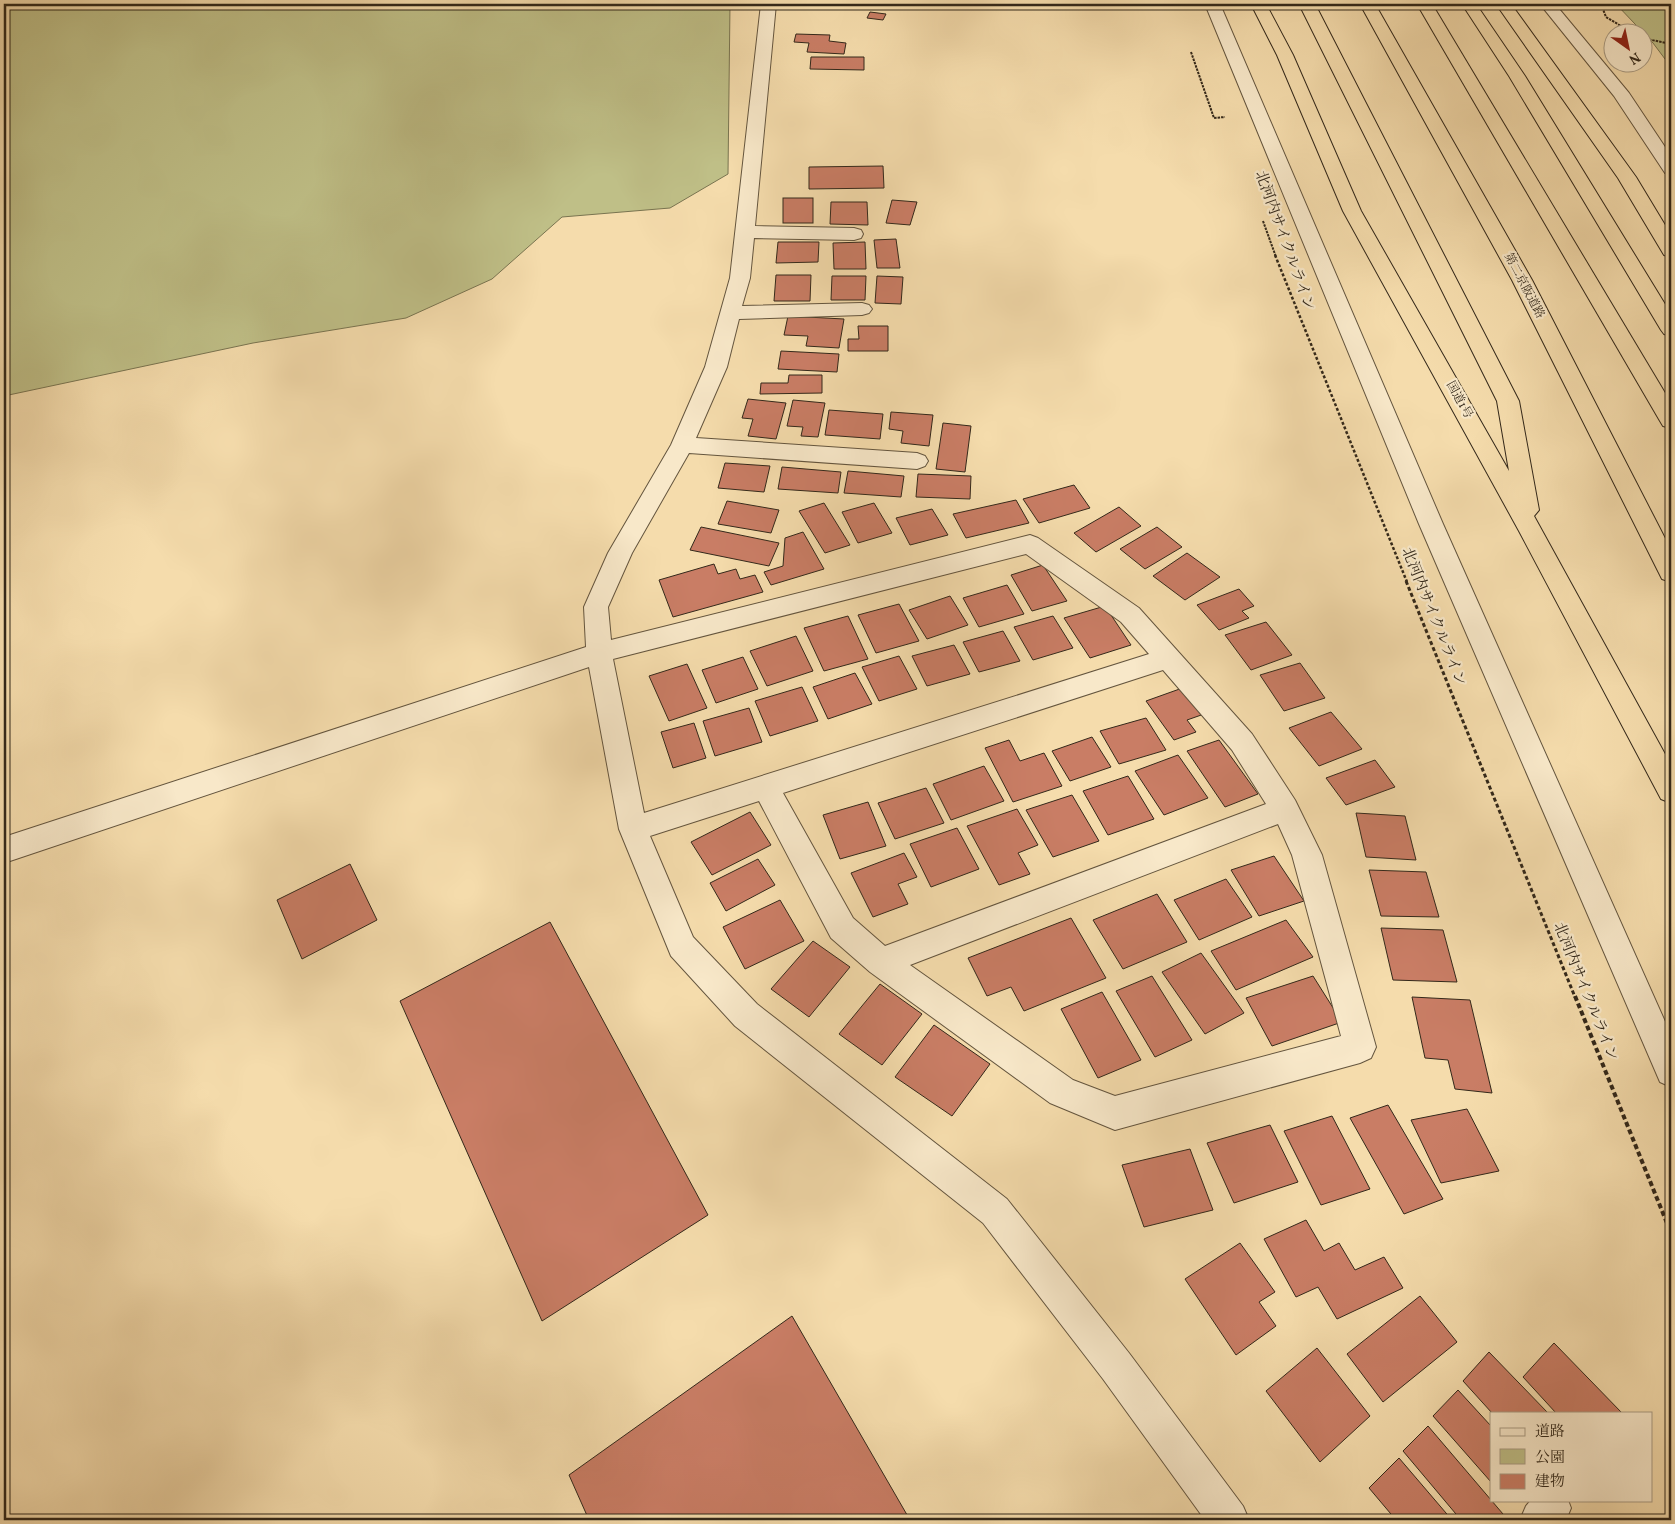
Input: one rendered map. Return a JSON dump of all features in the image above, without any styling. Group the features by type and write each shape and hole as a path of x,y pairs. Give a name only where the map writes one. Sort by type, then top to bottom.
{"highway":[{"name":"国道1号","path":"1258,4 1285,55 1352,211 1531,531 1671,791"},
{"path":"1307,4 1508,401 1531,531"},
{"name":"第二京阪道路","path":"1367,4 1522,280 1671,573"},
{"path":"1424,4 1671,421"},
{"path":"1469,4 1517,76 1671,330"},
{"path":"1503,4 1627,178 1671,251"}],"street":[{"path":"768,4 740,278 716,368 682,445 620,553 596,607 599,653 632,829 682,946 746,1015 995,1211 1116,1366 1229,1520"},
{"path":"1212,4 1431,524 1671,1071"},
{"path":"1548,4 1621,93 1671,169"},
{"path":"745,232 854,234"},
{"path":"731,313 862,309"},
{"path":"682,445 917,461"},
{"path":"4,850 599,653 1030,544 1130,615 1242,742 1285,809 1307,855 1360,1047 1115,1113 1062,1092 881,962 842,928 765,786"},
{"path":"632,829 1169,658"},
{"path":"881,962 1285,809"}],"path":[{"path":"1601,4 1606,17 1615,22"},
{"path":"1652,40 1671,44"},
{"path":"1224,108 1228,117"},
{"name":"北河内サイクルライン","path":"1262,218 1285,282 1671,1233"}],"green space":[{"path":"4,4 730,4 728,174 670,208 562,217 492,279 406,318 253,343 4,396"},
{"path":"1616,4 1671,4 1671,67 1652,42 1652,22 1633,22"}],"building":[{"path":"870,12 886,14 883,20 867,18"},
{"path":"796,34 830,35 829,41 846,43 844,54 807,52 809,43 794,42"},
{"path":"811,57 864,57 864,70 810,69"},
{"path":"883,166 884,188 809,189 809,167"},
{"path":"783,198 813,198 813,223 783,223"},
{"path":"892,200 917,202 910,225 886,223"},
{"path":"831,202 867,202 868,225 830,224"},
{"path":"896,239 900,268 877,268 874,240"},
{"path":"778,242 819,242 818,262 776,263"},
{"path":"865,242 866,269 834,269 833,243"},
{"path":"776,275 811,275 810,301 774,301"},
{"path":"832,276 866,276 865,300 831,300"},
{"path":"877,276 903,277 901,304 875,303"},
{"path":"788,316 844,319 839,348 806,346 808,336 784,335"},
{"path":"858,326 888,326 888,351 848,351 848,339 859,339"},
{"path":"781,351 839,354 837,372 778,369"},
{"path":"789,375 822,375 822,393 760,394 761,383 788,383"},
{"path":"748,399 786,403 776,439 748,436 753,419 742,418"},
{"path":"793,400 825,403 818,437 801,436 803,427 787,426"},
{"path":"829,410 883,414 880,439 825,435"},
{"path":"891,412 933,415 929,446 901,443 903,431 889,429"},
{"path":"943,423 971,426 965,472 936,469"},
{"path":"725,463 770,466 764,492 718,488"},
{"path":"782,467 841,472 838,493 778,489"},
{"path":"848,471 904,476 901,497 844,493"},
{"path":"918,474 971,476 970,499 916,497"},
{"path":"1074,485 1090,508 1039,523 1023,499"},
{"path":"1016,500 1029,523 966,538 953,514"},
{"path":"727,501 779,510 771,533 718,524"},
{"path":"824,503 850,545 825,553 799,511"},
{"path":"874,503 892,533 858,543 842,512"},
{"path":"1119,507 1141,526 1096,552 1074,533"},
{"path":"932,509 948,535 910,545 896,518"},
{"path":"701,527 779,543 769,566 690,550"},
{"path":"1157,527 1182,547 1145,569 1120,549"},
{"path":"803,532 824,569 771,585 764,572 783,566 785,538"},
{"path":"1187,553 1220,577 1185,600 1153,576"},
{"path":"714,564 718,574 736,569 740,579 755,575 763,592 673,617 659,580"},
{"path":"1043,565 1067,601 1032,611 1011,575"},
{"path":"1007,585 1024,614 979,627 963,598"},
{"path":"1239,589 1254,606 1242,611 1249,618 1219,630 1197,605"},
{"path":"950,596 968,625 927,639 909,610"},
{"path":"899,604 919,641 876,653 858,615"},
{"path":"1105,606 1131,645 1090,658 1064,618"},
{"path":"848,616 868,659 824,671 804,628"},
{"path":"1053,616 1073,648 1033,660 1014,627"},
{"path":"1266,622 1292,655 1251,670 1225,635"},
{"path":"1003,631 1020,661 979,672 963,642"},
{"path":"796,636 813,671 767,686 750,651"},
{"path":"954,645 970,674 927,686 912,656"},
{"path":"899,656 917,689 879,701 862,667"},
{"path":"743,657 758,689 716,703 702,670"},
{"path":"1300,663 1325,698 1284,711 1260,675"},
{"path":"687,664 707,708 669,721 649,676"},
{"path":"855,673 872,704 828,719 813,687"},
{"path":"1188,686 1207,713 1187,720 1196,732 1174,740 1146,701"},
{"path":"802,687 818,721 770,736 755,701"},
{"path":"749,708 762,742 715,756 703,721"},
{"path":"1331,712 1362,749 1319,766 1289,728"},
{"path":"1146,718 1166,750 1119,764 1100,731"},
{"path":"694,723 706,758 673,768 661,732"},
{"path":"1092,737 1111,767 1070,781 1052,751"},
{"path":"1009,740 1020,761 1044,753 1062,786 1013,802 985,748"},
{"path":"1219,740 1258,794 1225,807 1187,751"},
{"path":"1178,755 1208,798 1164,815 1135,771"},
{"path":"1375,760 1395,787 1346,805 1326,778"},
{"path":"984,766 1004,801 951,820 933,784"},
{"path":"1128,776 1154,819 1108,835 1083,791"},
{"path":"926,788 944,823 895,839 878,803"},
{"path":"1072,795 1099,841 1053,857 1026,810"},
{"path":"868,802 886,846 840,859 823,815"},
{"path":"1017,809 1038,845 1018,853 1030,874 999,885 967,826"},
{"path":"750,812 771,845 712,875 691,842"},
{"path":"1356,813 1405,816 1416,860 1366,857"},
{"path":"957,828 979,869 931,887 910,844"},
{"path":"904,853 917,877 898,884 908,904 873,917 851,873"},
{"path":"1274,856 1304,901 1259,916 1231,870"},
{"path":"758,859 775,885 726,911 710,883"},
{"path":"350,864 377,920 302,959 277,900"},
{"path":"1369,870 1426,872 1439,917 1381,916"},
{"path":"1226,879 1252,917 1199,940 1174,900"},
{"path":"1157,894 1187,942 1123,969 1093,920"},
{"path":"780,900 804,941 745,969 723,927"},
{"path":"1071,918 1106,978 1024,1011 1011,987 987,996 968,958"},
{"path":"1286,920 1313,957 1236,990 1211,951"},
{"path":"550,922 708,1215 542,1321 400,1001"},
{"path":"1381,928 1443,930 1457,982 1393,980"},
{"path":"813,941 850,967 809,1017 771,989"},
{"path":"1201,953 1244,1013 1205,1034 1162,972"},
{"path":"1152,976 1192,1040 1155,1057 1116,991"},
{"path":"1313,976 1342,1022 1272,1046 1246,998"},
{"path":"880,984 922,1014 882,1065 839,1034"},
{"path":"1102,992 1141,1060 1098,1078 1061,1009"},
{"path":"1412,997 1470,1000 1492,1093 1455,1089 1448,1060 1425,1058"},
{"path":"934,1025 990,1064 952,1116 895,1077"},
{"path":"1388,1105 1443,1199 1404,1214 1350,1118"},
{"path":"1467,1109 1499,1171 1441,1183 1411,1120"},
{"path":"1332,1116 1370,1189 1321,1205 1284,1131"},
{"path":"1270,1125 1298,1182 1234,1203 1207,1143"},
{"path":"1190,1149 1213,1210 1144,1227 1122,1165"},
{"path":"1306,1220 1324,1251 1339,1243 1355,1270 1384,1257 1403,1288 1337,1319 1318,1287 1296,1297 1264,1239"},
{"path":"1240,1243 1275,1292 1259,1302 1276,1326 1236,1355 1185,1279"},
{"path":"1420,1296 1457,1342 1383,1402 1347,1354"},
{"path":"792,1316 910,1520 589,1520 569,1475"},
{"path":"1554,1343 1621,1412 1555,1412 1523,1377"},
{"path":"1317,1348 1370,1416 1320,1462 1266,1391"},
{"path":"1489,1352 1547,1412 1491,1412 1463,1381"},
{"path":"1458,1390 1490,1425 1490,1481 1433,1416"},
{"path":"1428,1426 1490,1499 1490,1502 1493,1502 1503,1514 1497,1520 1461,1520 1403,1451"},
{"path":"1399,1458 1452,1520 1396,1520 1369,1488"}]}
